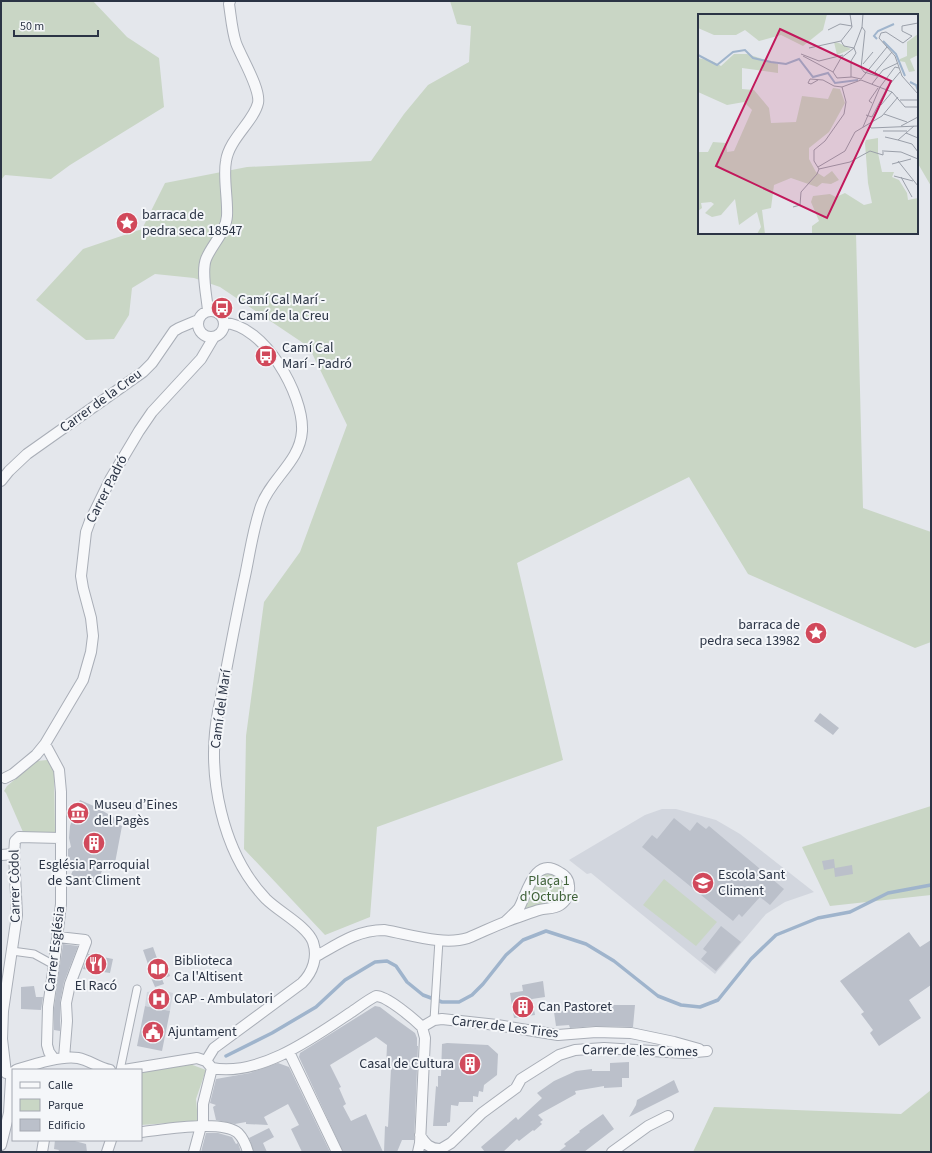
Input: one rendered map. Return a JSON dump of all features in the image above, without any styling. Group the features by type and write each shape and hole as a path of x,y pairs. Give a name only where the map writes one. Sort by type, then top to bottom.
{"street":[{"path":"208,311 205,274 206,261 225,227 227,216 226,160 234,141 256,110 259,101 255,86 236,42 229,4 230,1"},
{"path":"208,311 219,313 224,323 223,330 218,336 209,337 202,334 198,328 198,320 201,315 208,311"},
{"name":"Carrer de la Creu","path":"1,481 27,454 143,372 152,363 174,331 198,320"},
{"name":"Camí del Marí","path":"224,323 233,324 248,332 261,343 278,362 289,380 297,400 302,420 302,428 297,451 262,504 252,537 216,721 214,753 217,791 224,820 239,861 268,901 306,931 313,942 315,957"},
{"name":"Carrer Padró","path":"2,780 36,755 45,744 83,680 91,652 92,627 81,576 86,532 90,521 111,478 149,416 201,359 214,337"},
{"name":"Carrer Església","path":"45,744 57,763 60,776 62,883 58,937 48,1007 47,1045 49,1052 59,1059"},
{"name":"Carrer Còdol","path":"1,1145 7,1124 11,1079 2,1039 5,963 12,951 17,915 14,854 15,841 19,837 60,838"},
{"path":"1,855 14,854"},
{"path":"194,1152 201,1126 204,1121 203,1104 209,1065 214,1048 302,983 311,972 315,957 351,937 362,932 369,931 384,930 439,940 462,940 506,921 540,910 557,907 566,899 569,886 563,874 558,870 551,868 538,872 533,876 520,907 506,921"},
{"path":"54,1069 59,1059 67,1021 66,1004 70,984 86,942 85,940 58,937"},
{"path":"434,1020 439,940"},
{"path":"12,951 34,954 54,965"},
{"path":"120,1069 137,989"},
{"path":"130,1069 197,1058 219,1070 247,1067 289,1052 376,996 380,996 422,1027 425,1038 418,1152"},
{"name":"Carrer de Les Tires","path":"422,1027 434,1020 442,1019 497,1025 558,1035 596,1032 630,1033 670,1041 707,1052"},
{"name":"Carrer de les Comes","path":"420,1135 426,1145 438,1150 451,1143 482,1113 516,1088 521,1078 558,1055 566,1052 584,1049 611,1048 684,1053 707,1052"},
{"path":"289,1052 337,1152"},
{"path":"21,1069 59,1059 79,1058 107,1069"},
{"path":"612,1152 648,1126 668,1116"},
{"path":"142,1132 215,1126 238,1133 248,1152"},
{"path":"42,1152 44,1141"},
{"path":"107,1152 111,1141"},
{"path":"243,1152 244,1142"}],"shaded area":[{"name":"Escola Sant Climent","path":"662,809 676,809 716,820 740,834 814,892 785,902 766,914 715,974 591,873 587,874 569,860 645,815"},
{"name":"CAP - Ambulatori","path":"162,990 173,993 170,1011 145,1006 147,992"}],"green space":[{"path":"1,1 93,1 127,37 159,58 164,107 70,165 51,179 5,175 1,180"},
{"path":"450,1 931,1 931,186 918,164 918,14 698,14 698,234 856,234 863,508 931,532 931,642 915,648 748,574 689,477 517,563 563,760 377,827 370,917 325,935 244,849 246,736 264,602 300,552 347,425 309,347 220,287 194,278 155,274 132,288 129,315 114,339 86,340 36,300 83,249 142,229 165,183 247,167 371,161 404,114 428,85 469,62 471,26 457,24"},
{"path":"47,760 52,764 54,770 55,832 52,834 23,832 4,791 7,786 37,761"},
{"path":"931,806 931,895 830,906 802,847"},
{"name":"Plaça 1 d'Octubre","path":"545,872 556,874 562,879 565,889 563,895 552,903 524,912 521,909 534,883"},
{"path":"664,879 717,922 696,946 643,905"},
{"path":"190,1064 206,1070 196,1099 198,1121 142,1125 142,1071"},
{"path":"931,1090 931,1152 693,1152 714,1107 901,1114"}],"building":[{"path":"820,713 839,728 833,735 814,721"},
{"name":"Església Parroquial de Sant Climent","path":"80,800 96,807 120,821 118,824 122,826 115,863 106,861 97,883 70,877 74,868 68,857 68,849 71,847 69,838 70,826"},
{"path":"674,818 690,831 697,822 706,829 709,826 784,889 770,905 760,897 742,917 739,914 733,921 642,847 652,835 657,839"},
{"path":"834,859 835,868 852,865 853,874 835,877 834,868 824,870 822,861"},
{"path":"721,926 741,942 716,971 701,959 707,952 703,949"},
{"path":"909,932 920,947 931,940 931,985 909,1000 921,1018 879,1046 870,1033 873,1030 861,1014 864,1012 840,981"},
{"path":"63,944 78,946 64,982 60,1002 60,1031 54,1030 54,1008"},
{"name":"Biblioteca Ca l'Altisent","path":"153,947 158,961 161,961 163,968 167,967 170,976 162,979 164,984 155,987 148,971 150,970 143,950"},
{"name":"El Racó","path":"88,954 113,959 110,973 83,969"},
{"name":"Can Pastoret","path":"543,981 545,997 532,999 535,1015 514,1018 510,993 523,991 522,985"},
{"path":"34,986 36,997 43,997 41,1010 21,1009 21,987"},
{"path":"600,1005 635,1005 633,1027 596,1026 570,1028 569,1025 556,1026 554,1012"},
{"name":"Ajuntament","path":"145,1006 170,1011 162,1051 137,1046"},
{"path":"375,1006 380,1007 415,1033 417,1038 418,1046 414,1140 402,1140 397,1152 384,1152 385,1126 388,1127 391,1068 386,1067 387,1045 376,1037 330,1065 341,1087 339,1088 346,1104 343,1106 351,1121 366,1114 383,1152 343,1152 299,1057 300,1053"},
{"name":"Casal de Cultura","path":"442,1044 488,1045 498,1054 497,1075 484,1085 483,1092 479,1091 478,1097 473,1096 473,1102 459,1102 458,1106 451,1105 450,1122 447,1123 447,1126 433,1126 436,1086 438,1087 438,1076 441,1076"},
{"path":"629,1062 629,1078 622,1078 622,1087 604,1088 604,1086 575,1091 576,1094 538,1115 543,1120 540,1122 542,1124 519,1141 517,1139 503,1152 485,1152 481,1147 516,1117 518,1120 542,1098 537,1093 554,1081 576,1071 592,1069 592,1071 610,1071 610,1063"},
{"path":"278,1063 289,1067 330,1152 302,1152 291,1129 299,1125 288,1104 264,1117 268,1125 246,1124 246,1122 235,1124 216,1120 213,1107 216,1105 210,1103 216,1079 250,1073"},
{"path":"674,1080 679,1092 629,1117 636,1105 637,1100"},
{"path":"603,1114 614,1129 584,1152 558,1152 566,1146 564,1144 580,1132 579,1131"},
{"path":"269,1128 274,1137 263,1143 267,1152 254,1152 249,1138"},
{"path":"206,1133 218,1133 232,1137 236,1144 238,1143 241,1152 201,1152"},
{"path":"55,1141 75,1141 86,1144 87,1152 58,1152 59,1150 54,1149"}],"waterway":[{"path":"226,1056 272,1033 316,1007 345,980 375,962 387,961 396,966 407,982 423,995 442,1002 459,1002 472,995 483,984 506,955 523,940 546,931 586,944 614,961 658,996 681,1005 700,1007 718,1000 751,959 776,935 818,918 850,912 888,893 931,885"}],"place":[{"name":"barraca de pedra seca 18547","path":"127,223"},
{"name":"Camí Cal Marí - Camí de la Creu","path":"222,308"},
{"name":"Camí Cal Marí - Padró","path":"266,356"},
{"name":"barraca de pedra seca 13982","path":"816,633"},
{"name":"Museu d’Eines del Pagès","path":"78,813"},
{"name":"Església Parroquial de Sant Climent","path":"94,843"},
{"name":"Escola Sant Climent","path":"703,883"},
{"name":"El Racó","path":"96,964"},
{"name":"Biblioteca Ca l'Altisent","path":"158,969"},
{"name":"CAP - Ambulatori","path":"159,999"},
{"name":"Can Pastoret","path":"523,1007"},
{"name":"Ajuntament","path":"153,1032"},
{"name":"Casal de Cultura","path":"470,1064"}]}
